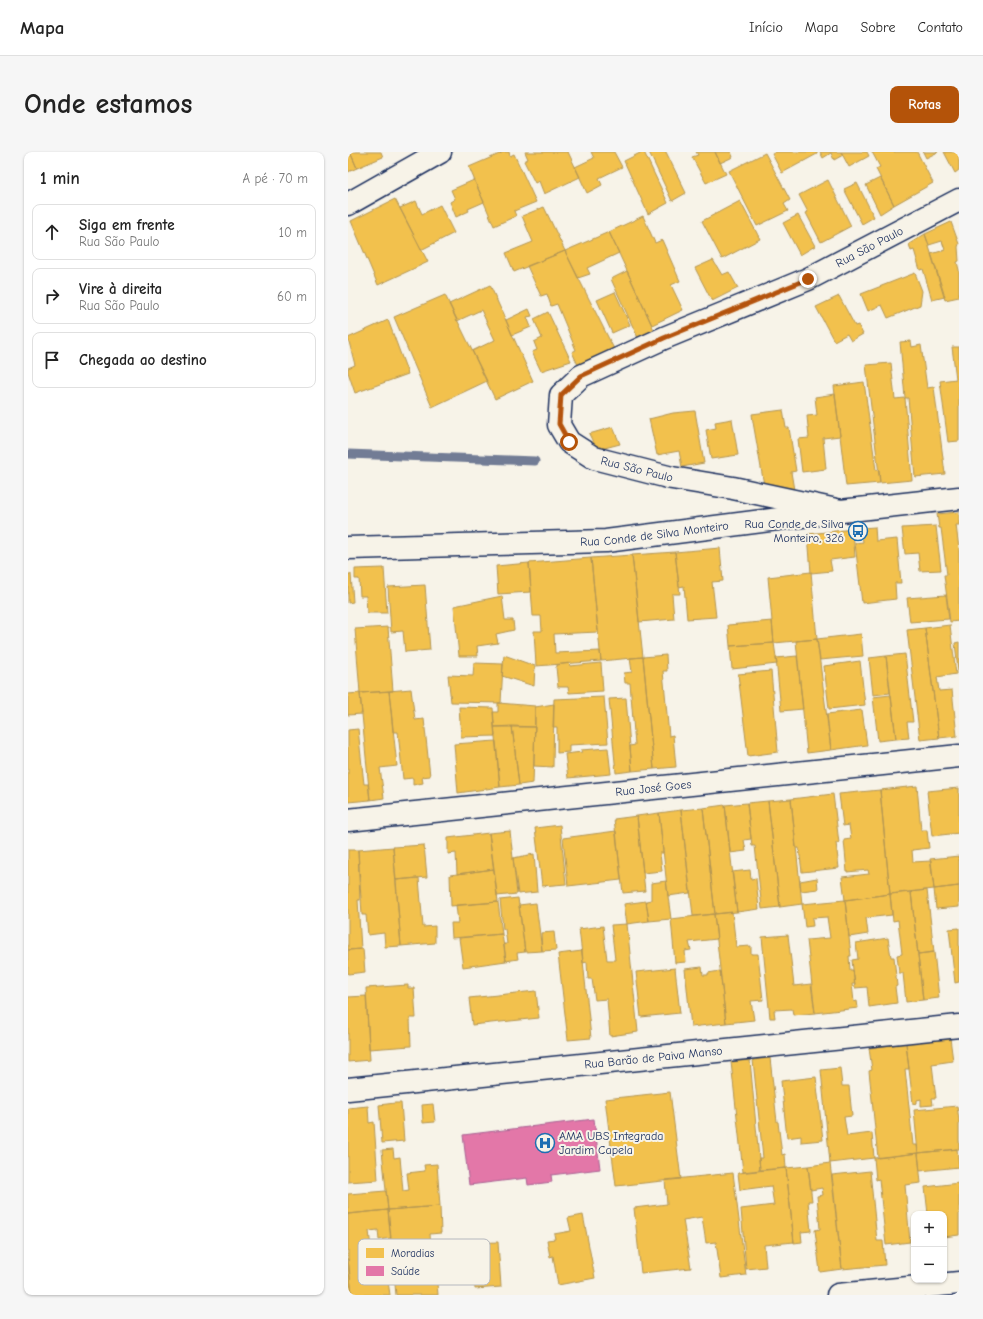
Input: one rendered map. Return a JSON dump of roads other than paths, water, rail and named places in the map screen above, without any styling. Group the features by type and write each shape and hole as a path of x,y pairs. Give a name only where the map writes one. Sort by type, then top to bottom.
{"street":[{"path":"348,204 440,152"},
{"name":"Rua São Paulo","path":"841,511 733,488 672,478 594,458 569,442 559,424 561,395 581,376 664,338 808,279 959,200"},
{"name":"Rua Conde de Silva Monteiro","path":"348,548 606,541 841,511 959,498"},
{"name":"Rua José Goes","path":"348,820 959,756"},
{"name":"Rua Barão de Paiva Manso","path":"348,1089 959,1026"},
{"path":"838,1295 959,1283"}],"waterway":[{"path":"348,454 535,461"}],"place":[{"name":"Rua Conde de Silva Monteiro, 326","path":"858,531"},
{"name":"AMA UBS Integrada Jardim Capela","path":"545,1143"}]}
